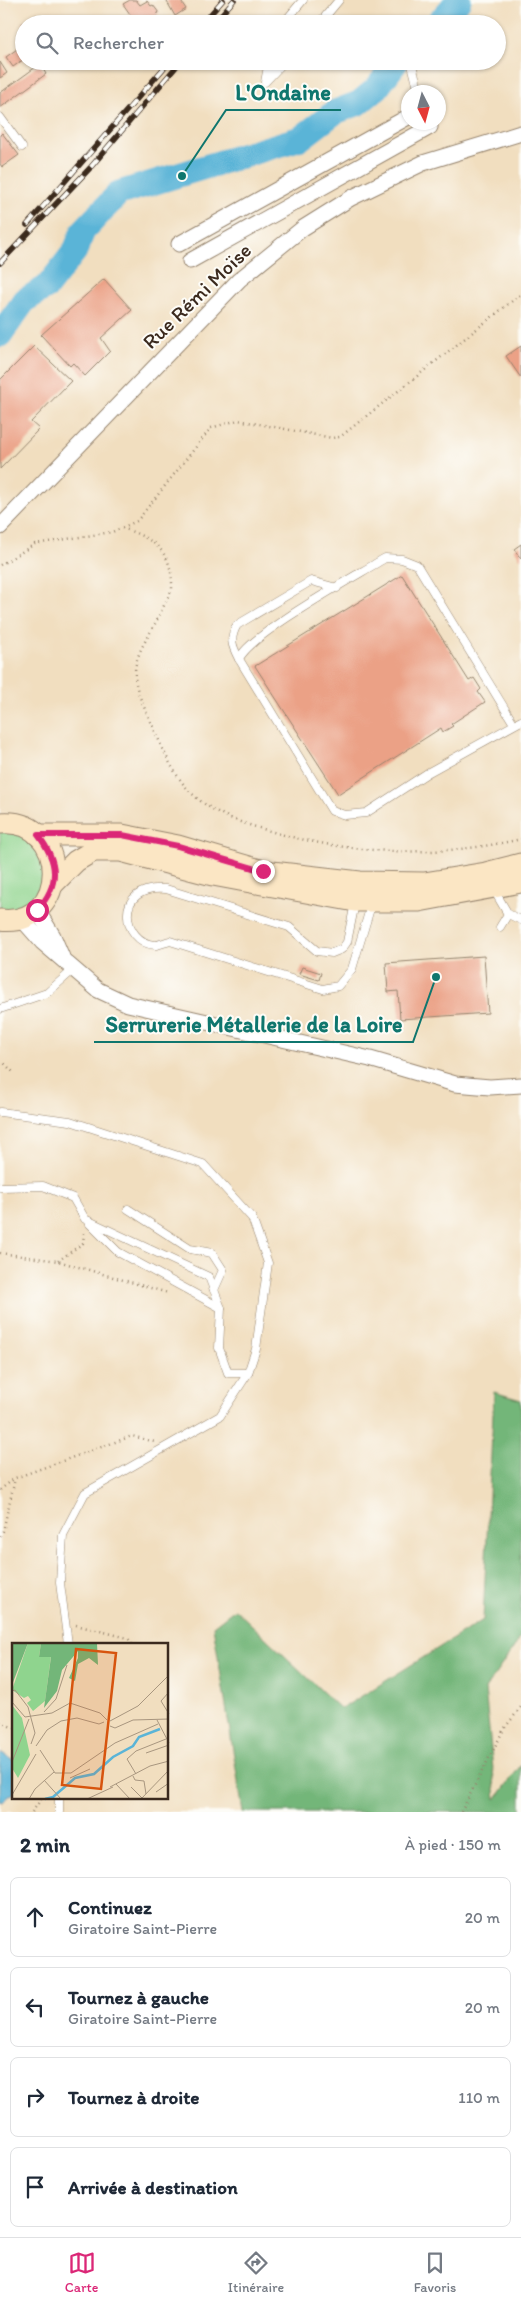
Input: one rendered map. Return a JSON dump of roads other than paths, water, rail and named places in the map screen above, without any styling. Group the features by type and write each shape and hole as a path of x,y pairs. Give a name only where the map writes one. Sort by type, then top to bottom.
{"main road":[{"path":"0,823 8,822 24,826 38,835 49,849 54,866 53,884 50,894 29,914 0,920"},
{"path":"38,835 122,835 178,846 263,871 360,882 424,883 486,873 521,864"},
{"path":"53,884 76,861 92,851 121,852 213,875 364,902 419,901 521,882"}],"street":[{"path":"178,244 401,120"},
{"path":"190,261 420,130"},
{"name":"Rue Rémi Moïse","path":"0,527 239,280 303,228 351,198 423,164 521,133"},
{"path":"29,914 42,942 63,958 73,970 98,990 128,1004 370,1059 455,1084 490,1087 521,1085"}],"lane":[{"path":"290,15 303,0"},
{"path":"326,15 339,0"},
{"path":"267,70 265,82 277,70"},
{"path":"413,70 417,85"},
{"path":"0,117 22,146"},
{"path":"239,659 242,651 267,631 337,588 385,558 402,559 417,566 518,723 429,772 366,813 345,815 332,811 239,659 231,643 232,633 237,625 311,581 337,588"},
{"path":"154,888 166,889 289,928 317,950 332,953 342,949 347,942 364,902 352,969 338,986 324,989 170,941 155,945 144,941 135,935 127,916 129,905 143,890 154,888"},
{"path":"493,888 508,914 521,920"},
{"path":"500,927 508,914"},
{"path":"0,1009 47,994 73,970"},
{"path":"0,1112 70,1121 203,1164 252,1218 268,1263 256,1350 248,1373 220,1416 85,1493 63,1535 60,1583 68,1643"},
{"path":"0,1187 43,1186 73,1198 85,1219 118,1252 221,1308"},
{"path":"128,1210 190,1249 212,1253 223,1270 214,1290"},
{"path":"85,1219 208,1276 221,1308 219,1348 228,1373 248,1373"}],"water":[{"path":"0,1753 12,1760 12,1794 3,1801 0,1800"}],"waterway":[{"path":"445,15 459,0"},
{"path":"0,335 25,300 47,287 75,251 83,231 119,193 301,138 335,112 359,103 377,88 390,70"}],"railway":[{"path":"210,15 223,0"},
{"path":"221,15 234,0"},
{"path":"27,225 162,70"},
{"path":"0,263 90,168 173,70"}],"place":[{"name":"L'Ondaine","path":"182,176"},
{"name":"Serrurerie Métallerie de la Loire","path":"436,977"}]}
